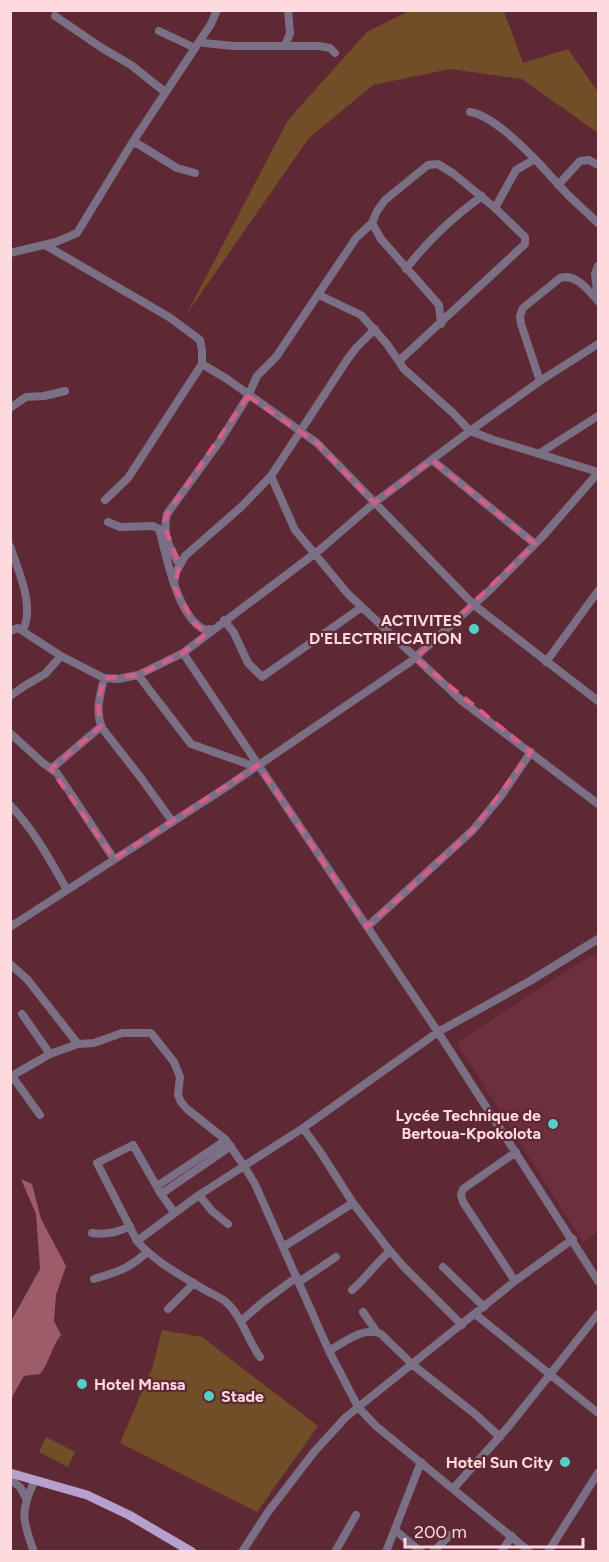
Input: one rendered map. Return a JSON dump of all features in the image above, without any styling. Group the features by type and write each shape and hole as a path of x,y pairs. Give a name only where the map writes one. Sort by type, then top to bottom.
{"main road":[{"path":"10,1473 87,1495 129,1515 192,1551"}],"street":[{"path":"10,253 56,242 77,233 132,143 201,41 217,10"},
{"path":"285,46 290,33 288,10"},
{"path":"55,16 131,65 165,92"},
{"path":"159,31 195,48"},
{"path":"201,41 234,46 325,46 335,54"},
{"path":"470,112 490,121 518,142 598,223"},
{"path":"132,143 138,144 177,168 195,173"},
{"path":"495,208 516,170 535,159"},
{"path":"558,185 580,161 590,160 598,165"},
{"path":"179,564 169,549 164,525 167,514 220,441 248,396 257,376 276,357 356,238 372,223 377,211 386,200 428,165 441,165 495,208 525,237 525,244 399,361"},
{"path":"406,269 448,222 482,196"},
{"path":"372,223 381,239 439,305 441,324"},
{"path":"45,245 169,317 200,340 202,364 128,477 105,500"},
{"path":"540,381 521,324 520,316 523,308 560,278 567,276 574,278 598,301 595,274 598,266"},
{"path":"10,927 257,766 415,658 474,605 535,544 598,472 470,431 404,369 375,329 355,311 319,295"},
{"path":"174,584 179,564 271,476 356,348 375,329"},
{"path":"10,631 18,627 61,656 104,678 118,679 138,675 183,652 470,431 540,381 598,344"},
{"path":"202,364 227,379 316,443 474,605 598,701"},
{"path":"10,408 26,398 65,391"},
{"path":"540,453 598,416"},
{"path":"432,460 535,544"},
{"path":"271,476 295,530 313,554 362,607 462,701 598,804"},
{"path":"108,522 120,527 153,526 159,529 174,584 194,623 205,630 212,629"},
{"path":"10,546 25,591 27,622 23,630"},
{"path":"546,662 598,595"},
{"path":"224,620 234,633 248,663 262,677 362,607"},
{"path":"183,652 257,766 438,1032 598,1281"},
{"path":"10,696 45,674 61,656"},
{"path":"138,675 191,744 257,766"},
{"path":"104,678 98,704 102,728 172,821"},
{"path":"51,769 102,728"},
{"path":"10,733 57,773 114,859"},
{"path":"367,927 473,830 501,796 531,752"},
{"path":"10,805 43,848 67,890"},
{"path":"137,1241 174,1212 303,1128 438,1032 598,941"},
{"path":"10,964 27,979 78,1044"},
{"path":"22,1014 50,1054"},
{"path":"40,1115 11,1077 50,1054 78,1044 94,1043 122,1033 151,1033 174,1062 180,1077 178,1095 181,1102 229,1143 255,1184 329,1351 358,1407 376,1426 530,1551"},
{"path":"303,1128 353,1203 390,1251 462,1325"},
{"path":"157,1186 229,1143"},
{"path":"161,1194 229,1143"},
{"path":"174,1212 133,1145 97,1163 137,1241 147,1252 224,1300 241,1322 251,1345 260,1357"},
{"path":"515,1281 463,1202 461,1195 463,1189 516,1152"},
{"path":"199,1195 212,1211 228,1224"},
{"path":"284,1247 353,1203"},
{"path":"92,1233 105,1235 130,1226"},
{"path":"242,1551 268,1512 329,1434 358,1407 515,1281 573,1239"},
{"path":"352,1290 390,1251"},
{"path":"94,1279 124,1270 147,1252"},
{"path":"241,1322 263,1302 336,1257"},
{"path":"443,1267 484,1307"},
{"path":"168,1310 194,1283"},
{"path":"363,1312 376,1331 385,1336 413,1365 500,1437"},
{"path":"475,1314 598,1413"},
{"path":"453,1489 500,1437 598,1314"},
{"path":"329,1351 365,1332 376,1331"},
{"path":"386,1551 421,1462"},
{"path":"548,1551 598,1473"},
{"path":"10,1479 20,1487 26,1498"},
{"path":"34,1551 23,1516 26,1498 35,1480"},
{"path":"335,1551 356,1515"},
{"path":"395,1530 421,1551"},
{"path":"433,1551 450,1535"},
{"path":"501,1551 512,1536"}],"highlighted area":[{"path":"248,396 317,443 374,503 432,460 535,544 415,658 531,752 473,830 367,927 258,765 114,859 51,769 101,726 98,704 104,678 138,675 183,653 207,633 194,623 175,588 179,564 164,525 167,514"}],"shaded area":[{"path":"409,11 504,11 523,63 568,49 598,92 598,133 522,79 450,69 373,85 308,139 186,315 288,120 367,32"},
{"name":"Lycée Technique de Bertoua-Kpokolota","path":"591,955 598,956 598,1231 583,1243 457,1043"},
{"path":"21,1179 32,1184 41,1219 66,1266 56,1295 54,1321 61,1335 40,1374 24,1376 13,1395 11,1404 11,1321 40,1269 36,1214"},
{"name":"Stade","path":"162,1330 202,1337 318,1426 257,1512 120,1443 153,1366"},
{"path":"46,1437 75,1452 68,1467 39,1452"}],"place":[{"name":"ACTIVITES D'ELECTRIFICATION","path":"474,629"},
{"name":"Lycée Technique de Bertoua-Kpokolota","path":"553,1124"},
{"name":"Hotel Mansa","path":"82,1384"},
{"name":"Stade","path":"209,1396"},
{"name":"Hotel Sun City","path":"565,1462"}]}
